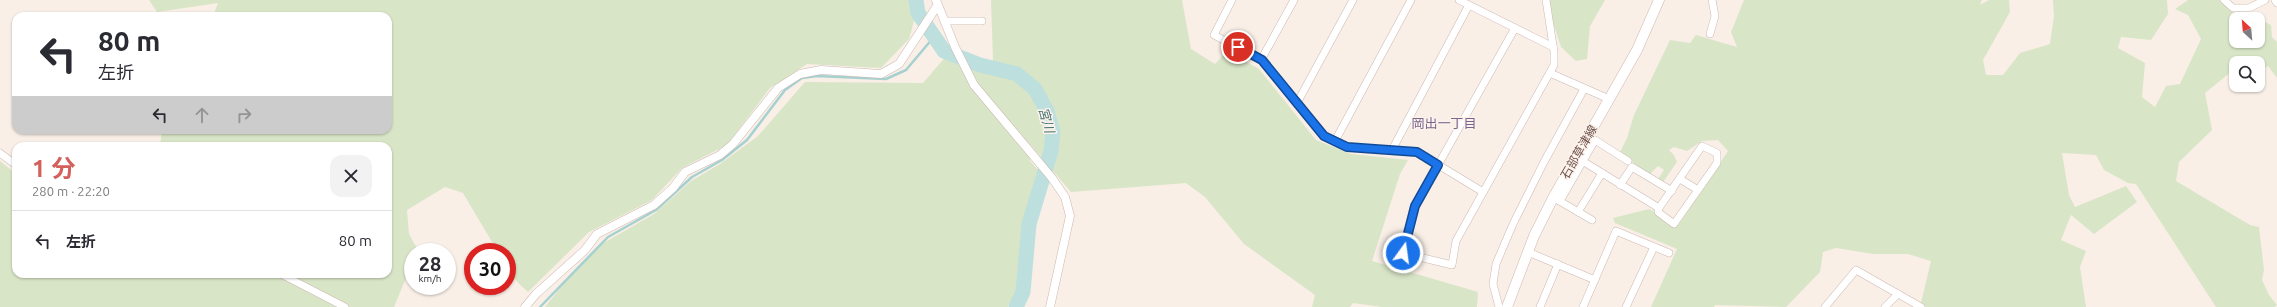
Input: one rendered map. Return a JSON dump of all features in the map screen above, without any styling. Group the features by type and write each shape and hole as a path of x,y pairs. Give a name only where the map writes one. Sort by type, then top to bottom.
{"main road":[{"name":"石部草津線","path":"1507,307 1528,252 1579,159 1609,99 1637,50 1659,0"}],"street":[{"path":"1232,0 1214,35 1262,60 1324,136 1347,147 1417,152 1483,192"},
{"path":"1262,60 1294,0"},
{"path":"1297,103 1353,0"},
{"path":"1335,141 1411,0"},
{"path":"1459,0 1553,47"},
{"path":"1515,28 1415,206 1403,253 1452,265 1456,241 1554,65 1553,47 1546,0"},
{"path":"1710,34 1715,16 1712,0"},
{"path":"2224,0 2233,8 2249,8 2266,0"},
{"path":"2242,0 2249,8"},
{"path":"936,3 960,59 974,85 1052,178 1065,197 1070,216 1050,307"},
{"path":"525,307 536,294 585,250 597,234 654,205 673,188 685,172 720,155 734,144 778,88 800,74 821,70 881,74 899,64 936,3"},
{"path":"1392,150 1469,5"},
{"path":"944,21 982,21"},
{"path":"1550,73 1609,99"},
{"path":"1499,307 1493,284 1496,264 1513,224 1544,162 1584,89"},
{"path":"1628,160 1595,140 1579,159 1659,208"},
{"path":"1702,146 1717,154 1717,163 1698,190 1674,224 1658,212 1659,208 1702,146"},
{"path":"0,153 12,162"},
{"path":"1620,184 1632,167 1672,190"},
{"path":"1578,212 1602,173"},
{"path":"1680,179 1698,190"},
{"path":"1556,199 1592,220"},
{"path":"1583,307 1616,231 1669,253"},
{"path":"1626,307 1654,247"},
{"path":"1528,252 1595,280"},
{"path":"1540,307 1558,264"},
{"path":"1825,307 1856,270 1921,307"},
{"path":"289,278 345,307"},
{"path":"1885,307 1898,294"}],"green space":[{"path":"149,0 920,0 909,39 881,68 807,64 770,88 727,145 682,168 652,200 589,232 528,292 516,280 516,243 493,243 463,193 445,187 407,210 409,234 414,243 404,243 404,283 394,307 0,307 0,161 12,171 12,278 392,278 392,142 160,142 162,134 392,134 392,12 215,12 218,3 157,12"},
{"path":"991,0 1182,0 1191,49 1215,64 1227,51 1259,69 1316,140 1351,154 1408,160 1400,174 1372,261 1478,292 1477,307 1382,307 1353,303 1350,307 1312,307 1315,295 1244,244 1205,197 1186,183 1071,192 1028,142 1030,161 1040,172 1017,289 1008,307 545,307 564,283 600,245 654,214 691,181 720,164 758,136 805,82 923,83 948,54 993,61"},
{"path":"1546,0 1605,0 1590,26 1587,59 1576,61 1561,47"},
{"path":"1744,0 1982,0 1980,5 1989,0 2009,0 2010,12 1983,60 1986,75 2003,75 2020,53 2050,44 2054,16 2053,0 2167,0 2168,14 2151,40 2121,37 2118,48 2145,63 2142,97 2155,107 2166,86 2180,84 2201,39 2188,15 2175,9 2188,0 2219,0 2234,12 2229,12 2229,48 2265,48 2265,22 2271,25 2272,37 2277,42 2277,78 2268,66 2265,68 2265,56 2229,56 2229,74 2205,93 2212,130 2179,162 2176,181 2250,225 2259,227 2264,270 2262,280 2269,295 2277,305 2274,307 2216,307 2136,184 2128,183 2104,170 2096,155 2062,153 2069,195 2075,207 2126,186 2137,202 2094,234 2071,215 2061,240 2086,251 2080,267 2086,307 1920,307 1931,261 1908,254 1873,254 1836,248 1823,252 1820,272 1786,307 1715,305 1714,307 1651,307 1677,249 1615,223 1613,218 1649,209 1679,224 1728,151 1718,140 1702,141 1687,151 1674,147 1669,150 1674,155 1677,162 1663,182 1658,179 1664,170 1658,166 1649,175 1620,152 1627,138 1634,115 1670,40 1690,43 1696,35 1737,47 1731,32"}],"waterway":[{"name":"宮川","path":"916,0 918,13 944,51 980,65 1017,74 1035,89 1047,111 1053,132 1051,151 1029,224 1023,292 1016,307"},
{"path":"540,307 608,237 656,210 692,177 722,160 747,140 785,90 802,78 817,76 886,79 906,70 933,38"}],"district":[{"name":"岡出一丁目","path":"1444,123"}],"route":[{"path":"1238,47 1262,60 1324,136 1347,147 1417,152 1438,165 1415,206 1403,253"}]}
